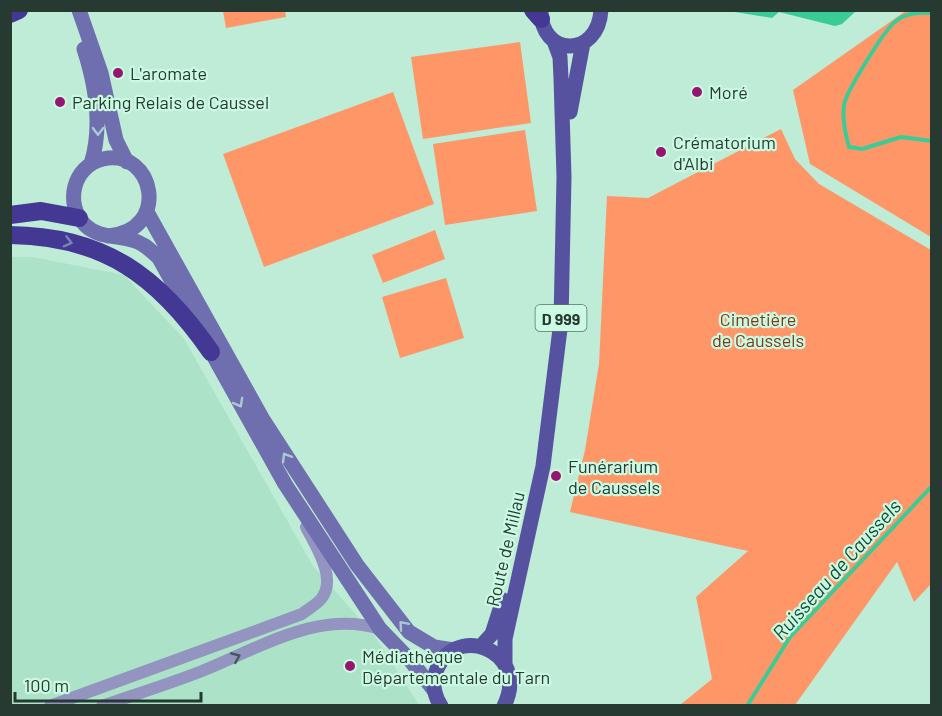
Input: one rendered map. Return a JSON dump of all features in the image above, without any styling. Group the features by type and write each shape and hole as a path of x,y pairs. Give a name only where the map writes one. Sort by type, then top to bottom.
{"highway":[{"path":"10,14 19,10"},
{"path":"10,215 41,212 79,218"},
{"path":"10,235 49,237 77,244 103,252 130,267 155,285 172,302 211,352"}],"main road":[{"path":"70,10 82,30 101,73 116,140 127,162"},
{"path":"79,10 98,116 98,143 92,164"},
{"path":"554,41 568,46 583,44 598,30 601,10"},
{"name":"Route de Millau","path":"504,705 511,684 505,663 505,639 543,466 561,321 564,177 560,57 538,13"},
{"name":"Route de Millau","path":"564,177 572,93 583,44"},
{"path":"108,236 131,230 147,212 150,201 146,179 138,169 127,162 115,159 92,164 84,170 75,186 73,197 79,218 96,233 108,236 144,244 159,258 195,318 211,352 285,484 381,629 434,690 441,705"},
{"path":"147,212 262,418 357,565 409,632 434,647 454,650"},
{"name":"Route de Millau","path":"481,646 492,634 498,620 535,465 545,444"},
{"path":"434,690 438,667 454,650 463,646 481,646 498,655 505,663"}],"street":[{"path":"50,705 302,614 322,598 327,587 325,568 285,484"},
{"path":"102,705 160,687 291,634 350,622 381,629"}],"shaded area":[{"path":"729,11 856,11 842,24 835,26 779,12 772,18"},
{"path":"10,257 32,257 124,275 184,339 313,566 374,635 419,705 11,705"}],"green space":[{"path":"907,10 931,11 931,237 810,164 793,90"},
{"path":"223,11 285,11 286,17 226,28"},
{"path":"520,42 531,123 423,139 411,57"},
{"path":"393,92 434,204 264,267 223,154"},
{"name":"Cimetière de Caussels","path":"781,129 795,159 819,184 931,250 931,584 914,602 897,562 795,705 680,705 712,679 696,597 748,551 570,512 585,450 599,364 607,196 648,198"},
{"path":"525,130 537,211 445,225 433,144"},
{"path":"435,230 445,259 383,283 372,255"},
{"path":"446,278 464,338 400,358 382,297"}],"waterway":[{"name":"Ruisseau de Caussels","path":"932,13 908,15 900,18 890,27 851,88 846,98 843,116 849,147 862,149 901,137 932,141"},
{"name":"Ruisseau de Caussels","path":"747,706 790,637 932,486"}],"place":[{"name":"L'aromate","path":"118,73"},
{"name":"Moré","path":"697,92"},
{"name":"Parking Relais de Caussel","path":"60,102"},
{"name":"Crématorium d'Albi","path":"661,152"},
{"name":"Funérarium de Caussels","path":"556,476"},
{"name":"Médiathèque Départementale du Tarn","path":"350,666"}]}
